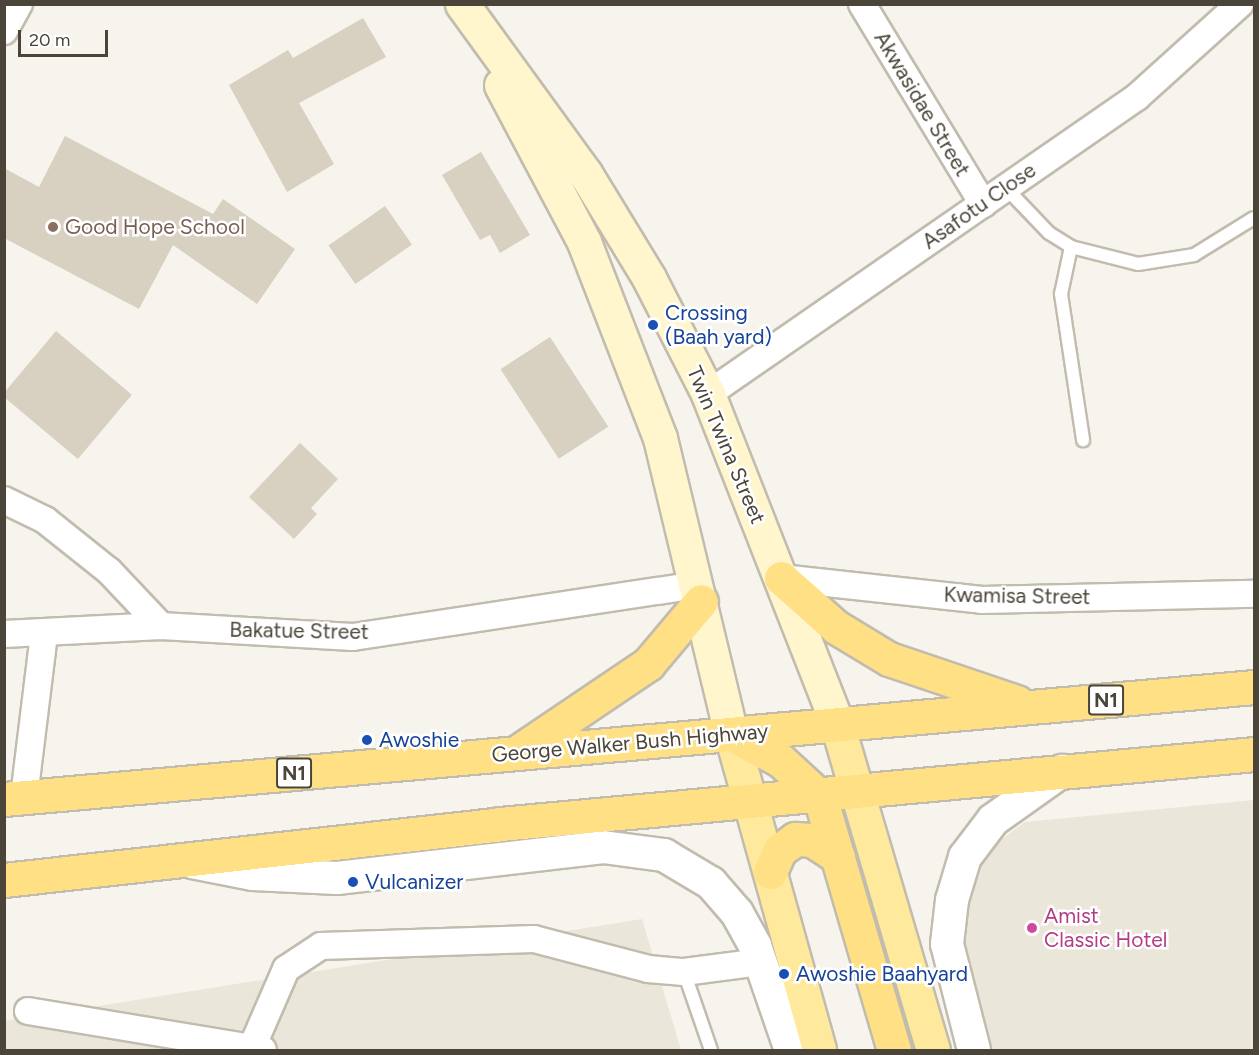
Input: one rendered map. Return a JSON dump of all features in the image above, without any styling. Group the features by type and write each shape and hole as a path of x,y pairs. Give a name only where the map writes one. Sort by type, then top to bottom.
{"highway":[{"path":"781,578 836,627 888,659 1030,707"},
{"path":"514,754 648,664 699,593"},
{"name":"George Walker Bush Highway","path":"14,798 1254,687"},
{"path":"731,734 780,760 820,797 894,1050"},
{"path":"4,880 171,858 859,795 1062,771 1254,754"},
{"path":"770,872 780,850 795,839 812,840 838,857"}],"main road":[{"path":"457,4 584,242 660,438 731,734 819,1050"},
{"name":"Twin Twina Street","path":"462,4 585,173 649,278 708,394 837,724"},
{"path":"837,724 933,1050"}],"street":[{"path":"4,31 20,4"},
{"name":"Akwasidae Street","path":"862,4 983,204"},
{"name":"Asafotu Close","path":"708,394 1137,97 1240,4"},
{"path":"4,500 45,520 109,571 161,626"},
{"name":"Kwamisa Street","path":"781,578 982,600 1254,594"},
{"name":"Bakatue Street","path":"4,634 161,626 353,637 699,593"},
{"path":"14,798 44,633"},
{"path":"974,1050 947,944 952,900 965,857 993,820 1062,771"},
{"path":"171,858 253,874 337,878 603,847 664,855 711,884 736,913 761,962 791,1050"},
{"path":"28,1011 258,1048 286,969 321,946 534,939 648,969 684,972 761,962"}],"lane":[{"path":"1006,188 1049,233 1071,246 1138,264 1194,255 1254,218"},
{"path":"1071,246 1061,294 1083,440"},
{"path":"684,972 711,1050"}],"shaded area":[{"path":"1254,800 1254,1050 982,1050 951,911 974,860 1025,822"},
{"path":"642,919 681,1050 5,1050 5,1021"}],"building":[{"path":"363,18 386,57 299,103 334,164 287,192 229,85 288,50 293,58"},
{"path":"65,136 213,214 223,199 295,249 257,304 173,245 139,309 4,238 4,168 39,187"},
{"path":"481,152 530,235 500,253 490,235 480,240 442,175"},
{"path":"385,206 412,245 355,284 328,246"},
{"path":"56,331 132,395 78,459 4,397 4,393"},
{"path":"550,337 608,427 559,459 501,369"},
{"path":"300,443 338,479 311,508 317,514 294,539 249,497"}],"place":[{"name":"Good Hope School","path":"53,227"},
{"name":"Crossing (Baah yard)","path":"653,325"},
{"name":"Awoshie","path":"367,740"},
{"name":"Vulcanizer","path":"353,882"},
{"name":"Amist Classic Hotel","path":"1032,928"},
{"name":"Awoshie Baahyard","path":"784,974"}]}
